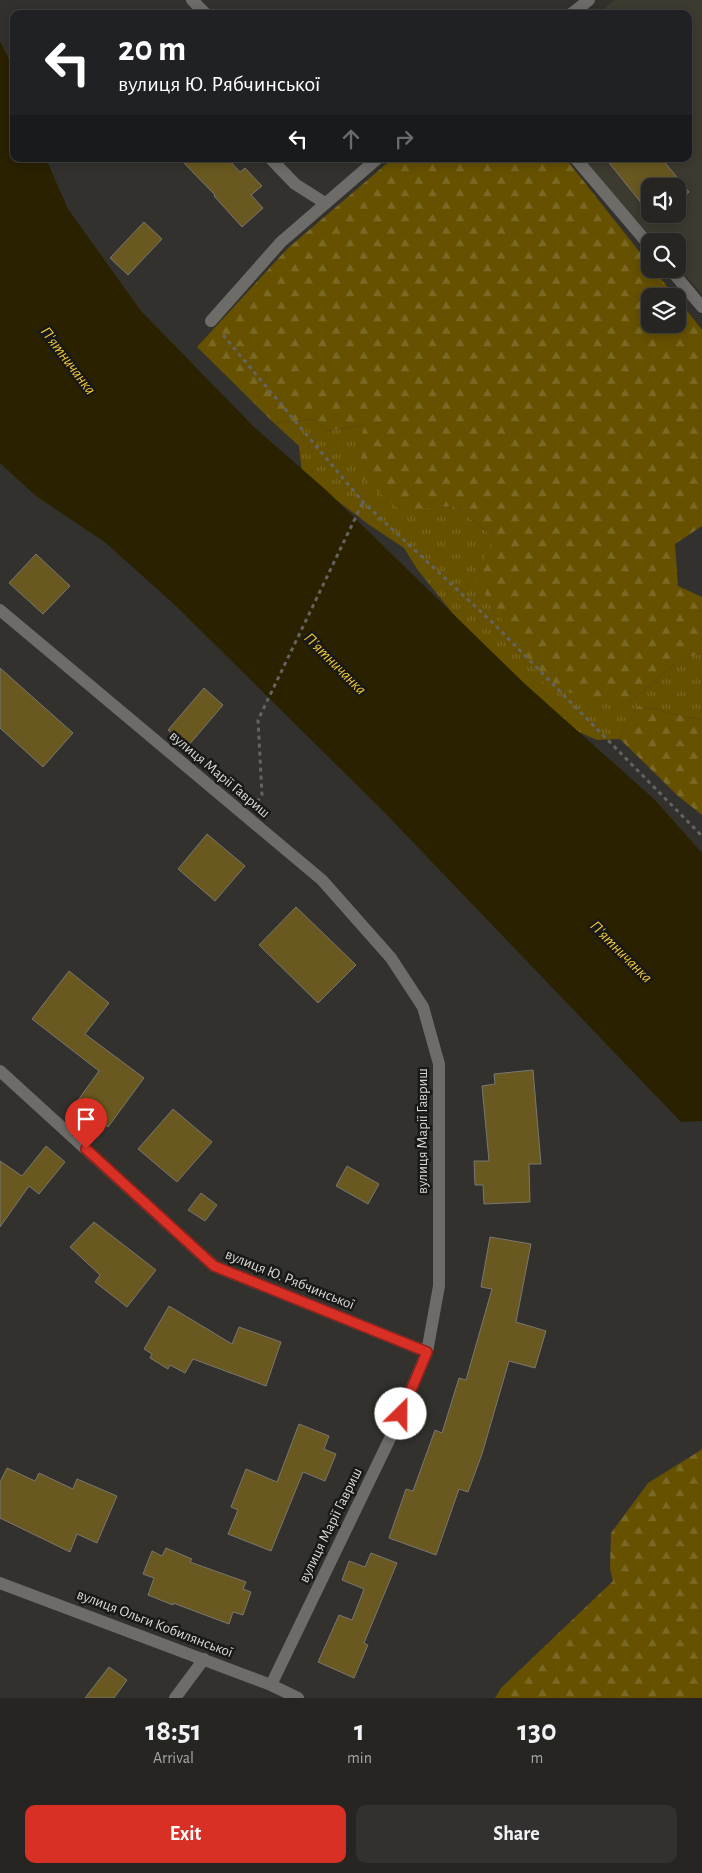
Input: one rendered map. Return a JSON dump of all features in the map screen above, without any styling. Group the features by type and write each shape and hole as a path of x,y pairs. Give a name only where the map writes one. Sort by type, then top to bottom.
{"street":[{"path":"192,0 202,10"},
{"path":"575,10 589,0"},
{"path":"274,162 295,184 324,203"},
{"path":"211,321 280,242 373,162"},
{"path":"579,162 641,235"},
{"path":"678,278 702,307"},
{"name":"вулиця Марії Гавриш","path":"0,610 322,880 391,958 423,1007 439,1064 438,1286 427,1352 394,1430 271,1685"},
{"name":"вулиця Ю. Рябчинської","path":"0,1071 214,1266 427,1352"},
{"name":"вулиця Ольги Кобилянської","path":"0,1583 204,1659 271,1685 298,1698"},
{"path":"175,1698 204,1659"}],"path":[{"path":"211,321 363,502 492,622 702,836"},
{"path":"247,817 262,795 258,720 363,502"}],"shaded area":[{"path":"615,0 702,0 702,294 686,276 686,233 648,233 585,162 692,162 692,10 602,10"}],"green space":[{"path":"388,162 568,162 641,254 641,278 660,278 668,288 641,288 641,333 686,333 686,309 702,330 702,526 675,544 678,586 702,597 702,653 678,661 628,704 547,688 475,579 494,537 454,506 400,510 360,476 364,425 327,431 312,419 274,423 197,347 287,249"},
{"path":"312,419 327,431 364,425 400,509 454,506 494,537 628,704 678,661 702,653 702,720 637,706 620,739 597,740 531,711 417,569 404,548 368,524 302,474 299,446 274,423"},
{"path":"637,706 702,720 702,815 678,796 620,739"},
{"path":"702,1447 702,1698 495,1698 501,1688 613,1581 610,1569 611,1533 648,1483 701,1450"}],"water":[{"name":"П'ятничанка","path":"0,41 10,62 10,162 47,162 68,209 141,311 254,427 327,491 525,684 655,800 702,853 702,1121 681,1122 385,813 177,607 106,543 36,496 0,463"}],"building":[{"path":"183,162 231,162 240,172 245,168 262,186 251,195 263,208 242,227 215,195"},
{"path":"608,162 664,162 678,178 641,178 641,203"},
{"path":"144,222 162,239 128,275 110,258"},
{"path":"36,554 70,586 43,614 9,583"},
{"path":"0,668 73,733 43,767 0,728"},
{"path":"204,688 223,705 188,746 168,730"},
{"path":"207,834 245,866 215,901 178,869"},
{"path":"296,907 356,965 318,1003 259,945"},
{"path":"69,971 109,1003 85,1034 144,1078 108,1127 76,1103 99,1071 32,1019"},
{"path":"533,1070 541,1164 529,1164 530,1202 484,1204 483,1185 475,1185 474,1161 489,1161 482,1086 495,1084 494,1074"},
{"path":"173,1109 212,1142 177,1182 138,1149"},
{"path":"46,1146 65,1162 39,1194 29,1186 0,1227 0,1161 22,1176"},
{"path":"347,1166 379,1184 368,1204 336,1186"},
{"path":"201,1193 217,1205 205,1221 188,1210"},
{"path":"94,1222 156,1270 127,1307 95,1282 100,1275 70,1247"},
{"path":"490,1237 531,1244 516,1322 546,1331 535,1368 509,1361 482,1454 468,1492 459,1489 436,1555 389,1538 406,1489 413,1491 435,1430 442,1433 459,1378 466,1380 492,1289 481,1287"},
{"path":"169,1306 232,1344 239,1327 281,1342 266,1386 193,1359 185,1373 170,1365 168,1369 150,1358 152,1354 144,1349"},
{"path":"299,1424 329,1436 324,1449 336,1454 325,1481 303,1472 271,1551 228,1534 238,1510 231,1507 246,1469 277,1482"},
{"path":"7,1468 35,1481 39,1473 73,1489 77,1479 117,1496 97,1543 77,1534 70,1552 0,1518 0,1482"},
{"path":"166,1548 192,1559 190,1562 246,1582 243,1589 251,1592 243,1615 233,1612 229,1624 148,1595 154,1578 143,1574 152,1551 162,1556"},
{"path":"371,1553 397,1563 364,1643 368,1645 354,1678 318,1662 339,1615 352,1620 364,1589 342,1580 349,1561 365,1567"},
{"path":"109,1667 127,1680 114,1698 85,1698"}],"route":[{"path":"86,1149 214,1266 427,1352 401,1414"}]}
